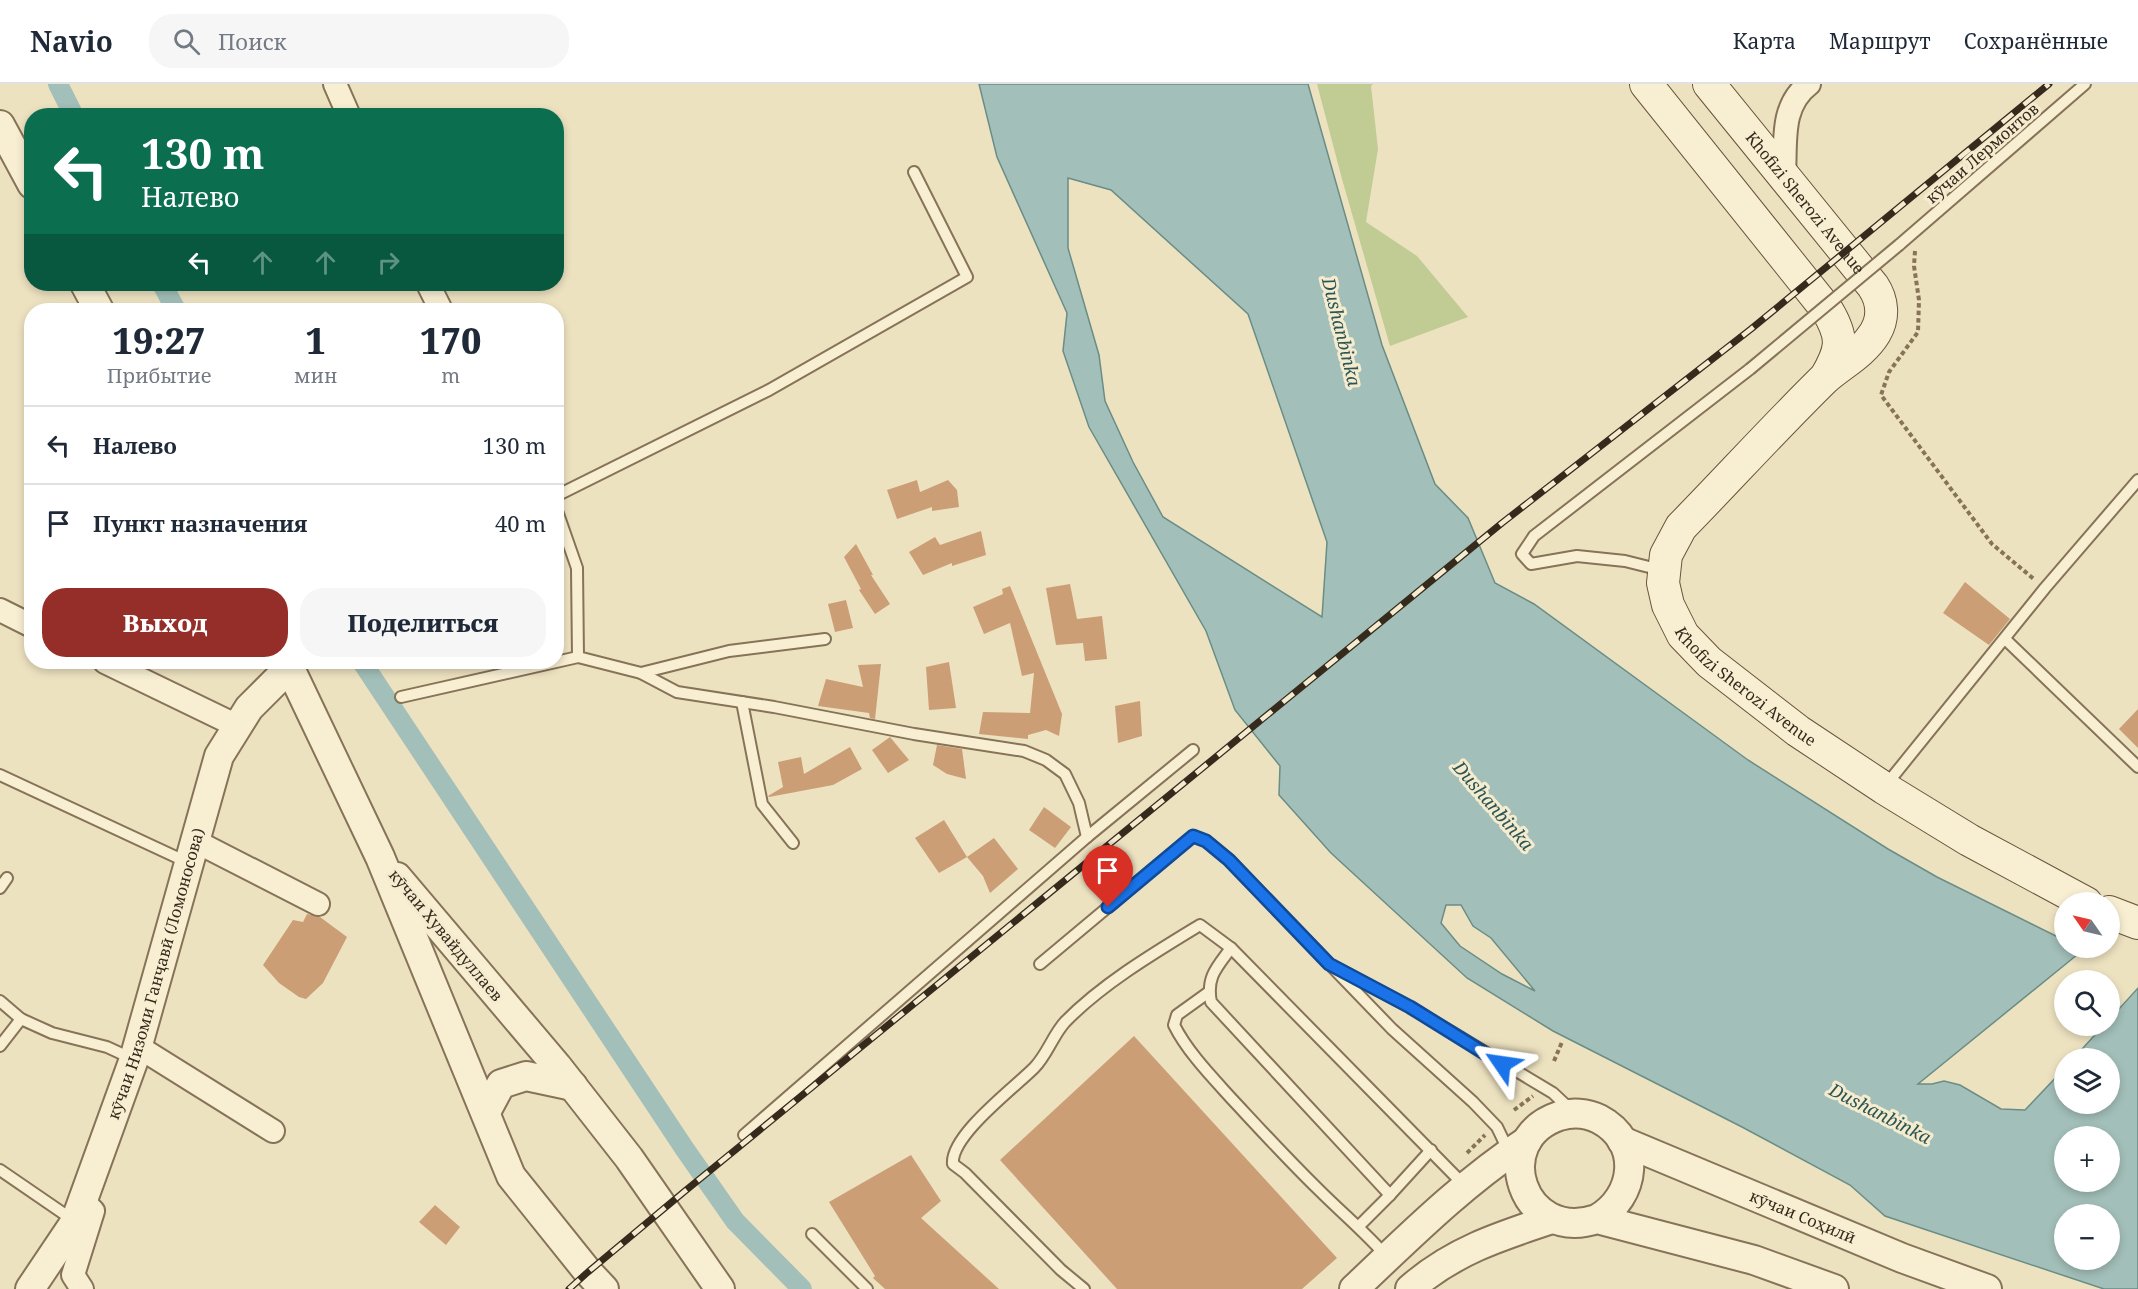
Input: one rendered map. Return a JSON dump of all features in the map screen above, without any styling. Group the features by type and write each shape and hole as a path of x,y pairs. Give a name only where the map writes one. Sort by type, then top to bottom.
{"main road":[{"name":"Khofizi Sherozi Avenue","path":"1646,84 1827,309 1837,328 1840,348 1826,378"},
{"name":"Khofizi Sherozi Avenue","path":"1709,84 1873,286 1880,299 1881,315 1870,340 1826,378 1681,527 1666,555 1663,583 1668,605 1683,635 1709,662 1798,731 1884,788 1969,840 2066,892"},
{"path":"2120,916 2138,923"}],"street":[{"path":"334,84 345,108"},
{"path":"1784,175 1789,109 1797,95 1809,84"},
{"path":"0,125 24,169"},
{"path":"0,610 24,622"},
{"path":"119,669 238,725"},
{"name":"кӯчаи Низоми Ганҷавӣ (Ломоносова)","path":"30,1289 79,1212 136,1053 219,756 249,708 284,669"},
{"path":"290,669 380,857"},
{"path":"192,852 318,904"},
{"name":"кӯчаи Хувайдуллаев","path":"380,857 573,1086 629,1158 720,1289"},
{"name":"кӯчаи Хувайдуллаев","path":"380,857 511,1176 595,1283"},
{"path":"136,1053 273,1131"},
{"path":"486,1112 501,1084 526,1076 573,1086"},
{"path":"1354,1289 1466,1187 1534,1132 1552,1118 1563,1114 1575,1114"},
{"name":"кӯчаи Соҳилӣ","path":"1575,1114 1597,1118 1616,1132 1622,1141 1902,1258 1987,1289"},
{"path":"1518,1147 1522,1186 1533,1205 1552,1219 1574,1224 1597,1219 1615,1205 1627,1186 1629,1163 1622,1141"},
{"path":"79,1212 93,1211 74,1275 82,1289"},
{"path":"1410,1289 1430,1271 1471,1248 1552,1219"},
{"path":"1597,1219 1754,1260 1834,1289"}],"lane":[{"name":"кӯчаи Лермонтов","path":"1665,570 1625,561 1576,556 1531,564 1522,554 1534,536 1750,369 1899,245 2085,84"},
{"path":"564,492 769,390 967,277 914,172"},
{"path":"1884,788 2045,588 2138,480"},
{"path":"564,530 578,568 578,657"},
{"path":"641,673 729,651 825,639"},
{"path":"2005,639 2138,767"},
{"path":"564,660 578,657 641,673 677,692 1024,751 1047,760 1065,774 1079,803 1087,837"},
{"path":"401,697 525,669"},
{"path":"742,702 762,804 793,843"},
{"path":"744,1135 1087,837 1192,750"},
{"path":"0,775 192,852"},
{"path":"1040,964 1193,836 1206,841 1229,860 1392,1029 1473,1102 1518,1147"},
{"path":"0,888 7,878"},
{"path":"1084,1289 1061,1270 965,1173 953,1164 952,1156 968,1130 1037,1065 1064,1023 1119,977 1200,925 1231,948 1466,1187"},
{"path":"1231,948 1211,976 1209,992 1211,1002 1390,1195"},
{"path":"1329,964 1410,1007 1553,1093 1575,1114"},
{"path":"1209,992 1177,1015 1174,1025 1180,1037 1266,1135 1320,1191 1359,1226 1387,1258"},
{"path":"0,1001 21,1019 52,1033 136,1053"},
{"path":"0,1046 21,1019"},
{"path":"1359,1226 1431,1150"},
{"path":"0,1170 79,1212"},
{"path":"812,1234 867,1289"}],"path":[{"path":"1916,229 1914,266 1919,300 1918,332 1889,372 1881,395 1992,544 2045,588"},
{"path":"1554,1060 1562,1042"},
{"path":"1514,1110 1534,1095"}],"green space":[{"path":"1317,84 1373,84 1371,86 1378,149 1366,222 1417,256 1468,317 1390,346"}],"water":[{"name":"Dushanbinka","path":"979,84 1308,84 1382,345 1435,484 1468,518 1495,583 1534,604 1748,760 1888,849 1937,877 2054,935 2054,958 2073,958 2058,970 2054,970 2054,974 1918,1084 1944,1081 1960,1085 2001,1109 2025,1110 2054,1080 2054,1114 2120,1114 2120,1048 2083,1048 2094,1036 2120,1036 2120,1008 2138,988 2138,1289 2104,1289 1885,1216 1850,1185 1553,1031 1467,978 1331,853 1279,795 1280,766 1235,710 1206,631 1089,427 1063,351 1067,313 997,157","holes":["1068,178 1111,190 1248,314 1327,542 1322,617 1163,517 1133,462 1105,401 1099,355 1068,248","1446,905 1461,905 1473,926 1491,938 1535,991 1502,974 1460,946 1441,923"]}],"building":[{"path":"917,480 920,492 948,480 957,490 959,507 932,511 932,507 897,519 887,490"},
{"path":"981,531 986,555 952,566 952,563 923,575 909,552 935,537 940,545"},
{"path":"856,544 873,575 871,575 890,604 875,614 859,590 861,589 844,557"},
{"path":"1965,582 2010,619 1989,645 1943,613"},
{"path":"1070,584 1077,619 1102,616 1107,659 1085,661 1083,643 1056,645 1046,588"},
{"path":"1010,586 1062,714 1059,736 1046,730 1028,735 1028,739 979,734 983,712 1030,713 1034,673 1022,676 1010,623 984,634 973,607 1003,594 1002,589"},
{"path":"846,600 853,628 835,632 828,604"},
{"path":"949,662 956,708 929,710 926,667"},
{"path":"881,664 875,719 870,718 869,713 818,706 826,679 863,687 858,665"},
{"path":"1140,701 1142,736 1118,743 1115,706"},
{"path":"2138,709 2138,748 2119,729"},
{"path":"890,737 909,760 888,773 872,750"},
{"path":"937,745 962,749 966,779 947,774 933,765"},
{"path":"850,747 862,769 833,785 768,796 783,787 778,762 801,757 804,774"},
{"path":"1044,807 1071,827 1055,848 1029,830"},
{"path":"944,820 967,857 939,873 915,838"},
{"path":"994,838 1018,869 990,893 983,876 967,857"},
{"path":"307,914 320,917 347,937 323,983 306,999 299,997 279,983 263,965 293,920 303,922"},
{"path":"1134,1036 1337,1258 1302,1289 1117,1289 1000,1160"},
{"path":"911,1155 941,1201 921,1218 999,1289 885,1289 873,1278 875,1276 829,1202"},
{"path":"435,1205 460,1227 446,1245 419,1222"}],"waterway":[{"path":"58,84 70,108"},
{"path":"166,291 172,303"},
{"path":"367,669 684,1148 735,1221 802,1289"}],"railway":[{"path":"569,1289 685,1191 1502,523 1751,329 2049,84"}],"route":[{"path":"1108,907 1193,836 1206,841 1229,860 1329,964 1410,1007 1502,1064"}]}
